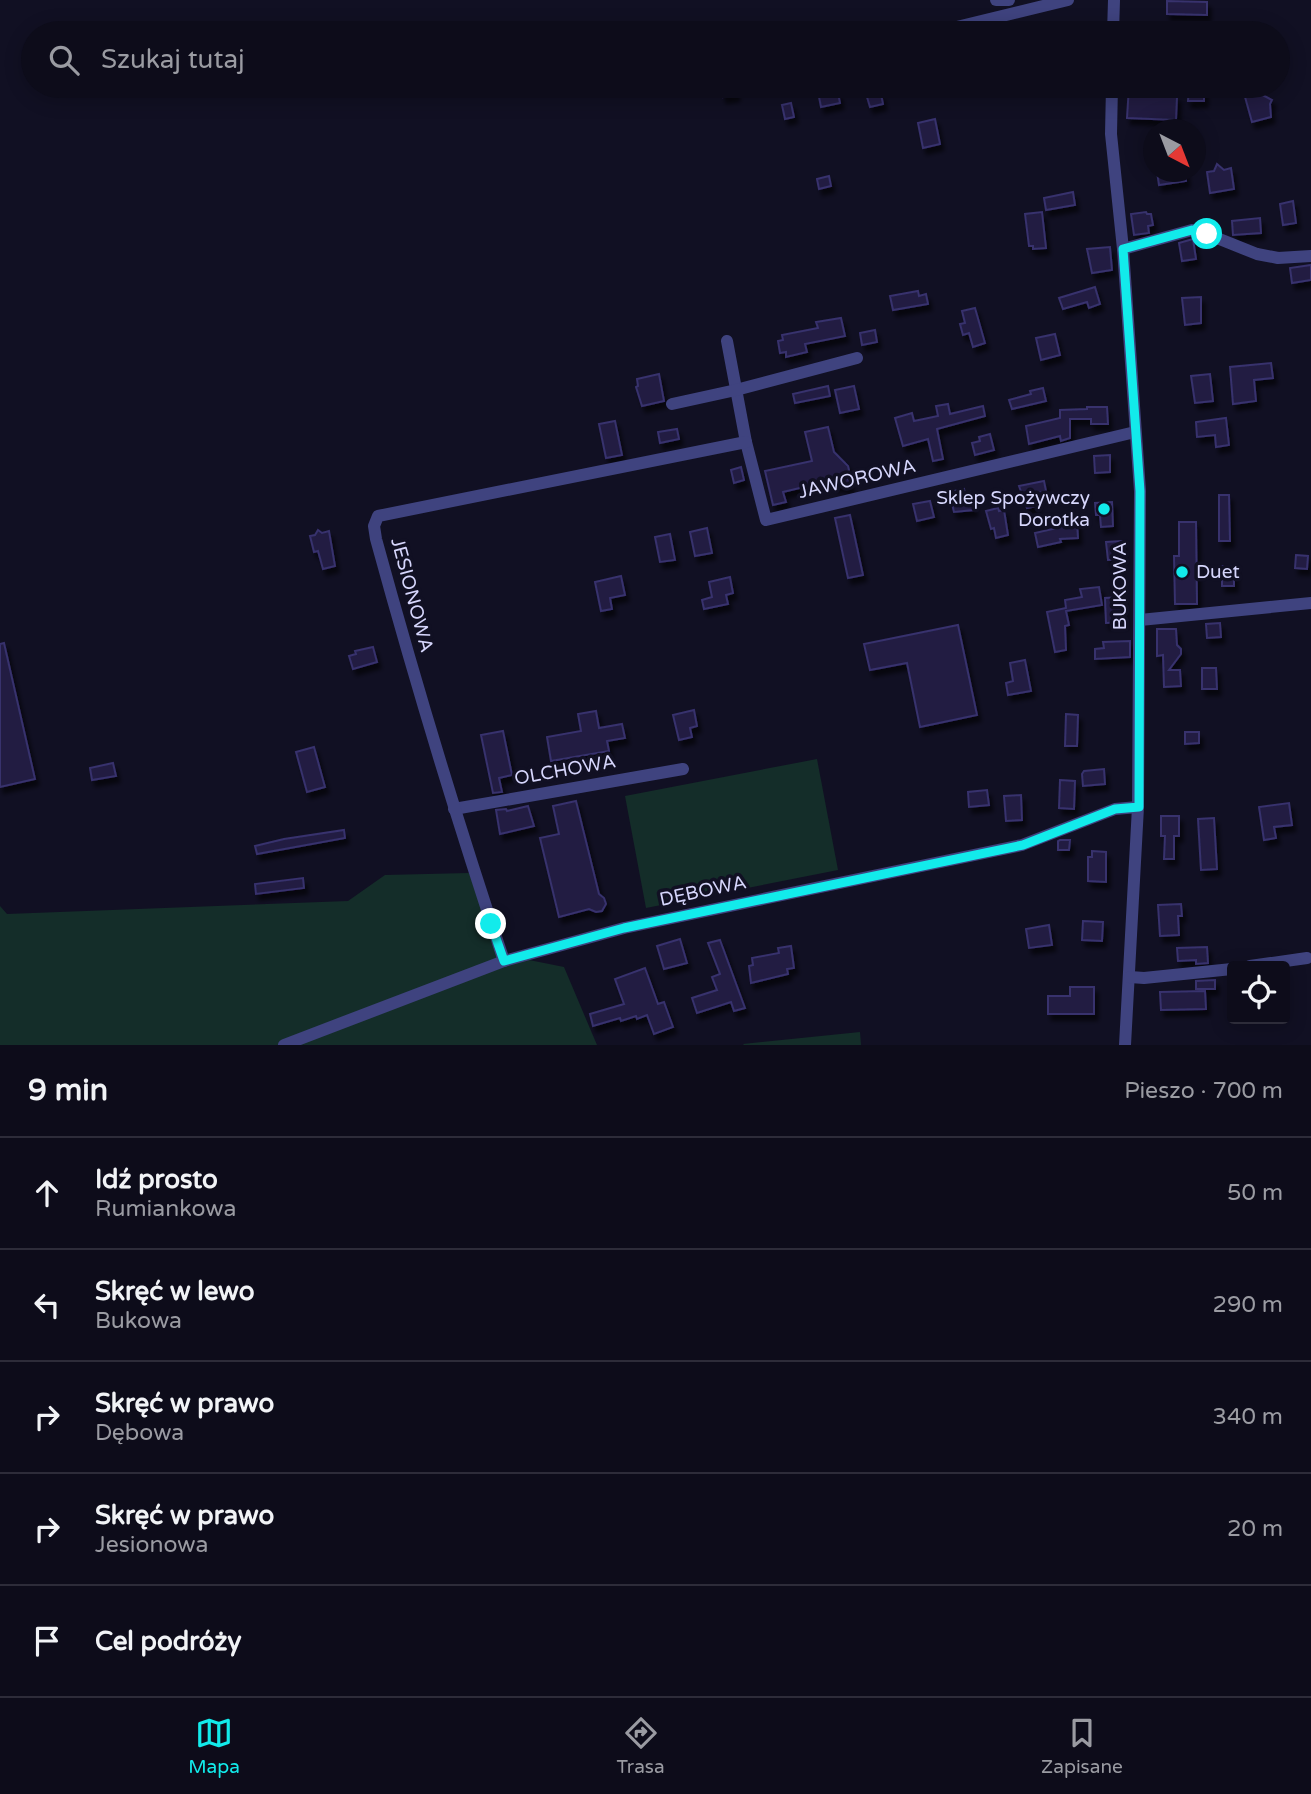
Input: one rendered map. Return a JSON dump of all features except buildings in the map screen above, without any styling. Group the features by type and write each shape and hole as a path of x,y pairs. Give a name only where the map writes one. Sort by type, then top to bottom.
{"street":[{"path":"996,0 1009,0"},
{"path":"981,21 1068,0"},
{"path":"1113,21 1114,0"},
{"name":"BUKOWA","path":"1112,98 1111,134 1123,249 1140,491 1139,807 1125,1045"},
{"path":"1123,249 1192,230 1257,254 1278,258 1311,256"},
{"name":"JAWOROWA","path":"727,341 746,442 766,520 1135,432"},
{"path":"672,404 857,358"},
{"name":"JESIONOWA","path":"504,961 414,675 376,539 374,526 378,516 746,442"},
{"path":"1140,620 1307,604"},
{"name":"OLCHOWA","path":"454,809 683,769"},
{"name":"DĘBOWA","path":"284,1045 504,961 651,922 1023,845 1115,809 1139,807"},
{"path":"1286,961 1307,958"},
{"path":"1130,977 1227,970"}],"green space":[{"path":"817,759 838,870 646,908 625,796"},
{"path":"469,873 499,954 564,967 597,1045 0,1045 0,906 7,914 348,901 385,875"},
{"path":"860,1032 861,1045 743,1044"}],"place":[{"name":"Sklep Spożywczy Dorotka","path":"1104,509"},
{"name":"Duet","path":"1182,572"}],"route":[{"path":"491,924 504,961 624,928 1023,845 1115,809 1139,807 1140,491 1123,249 1192,230 1207,234"}]}
